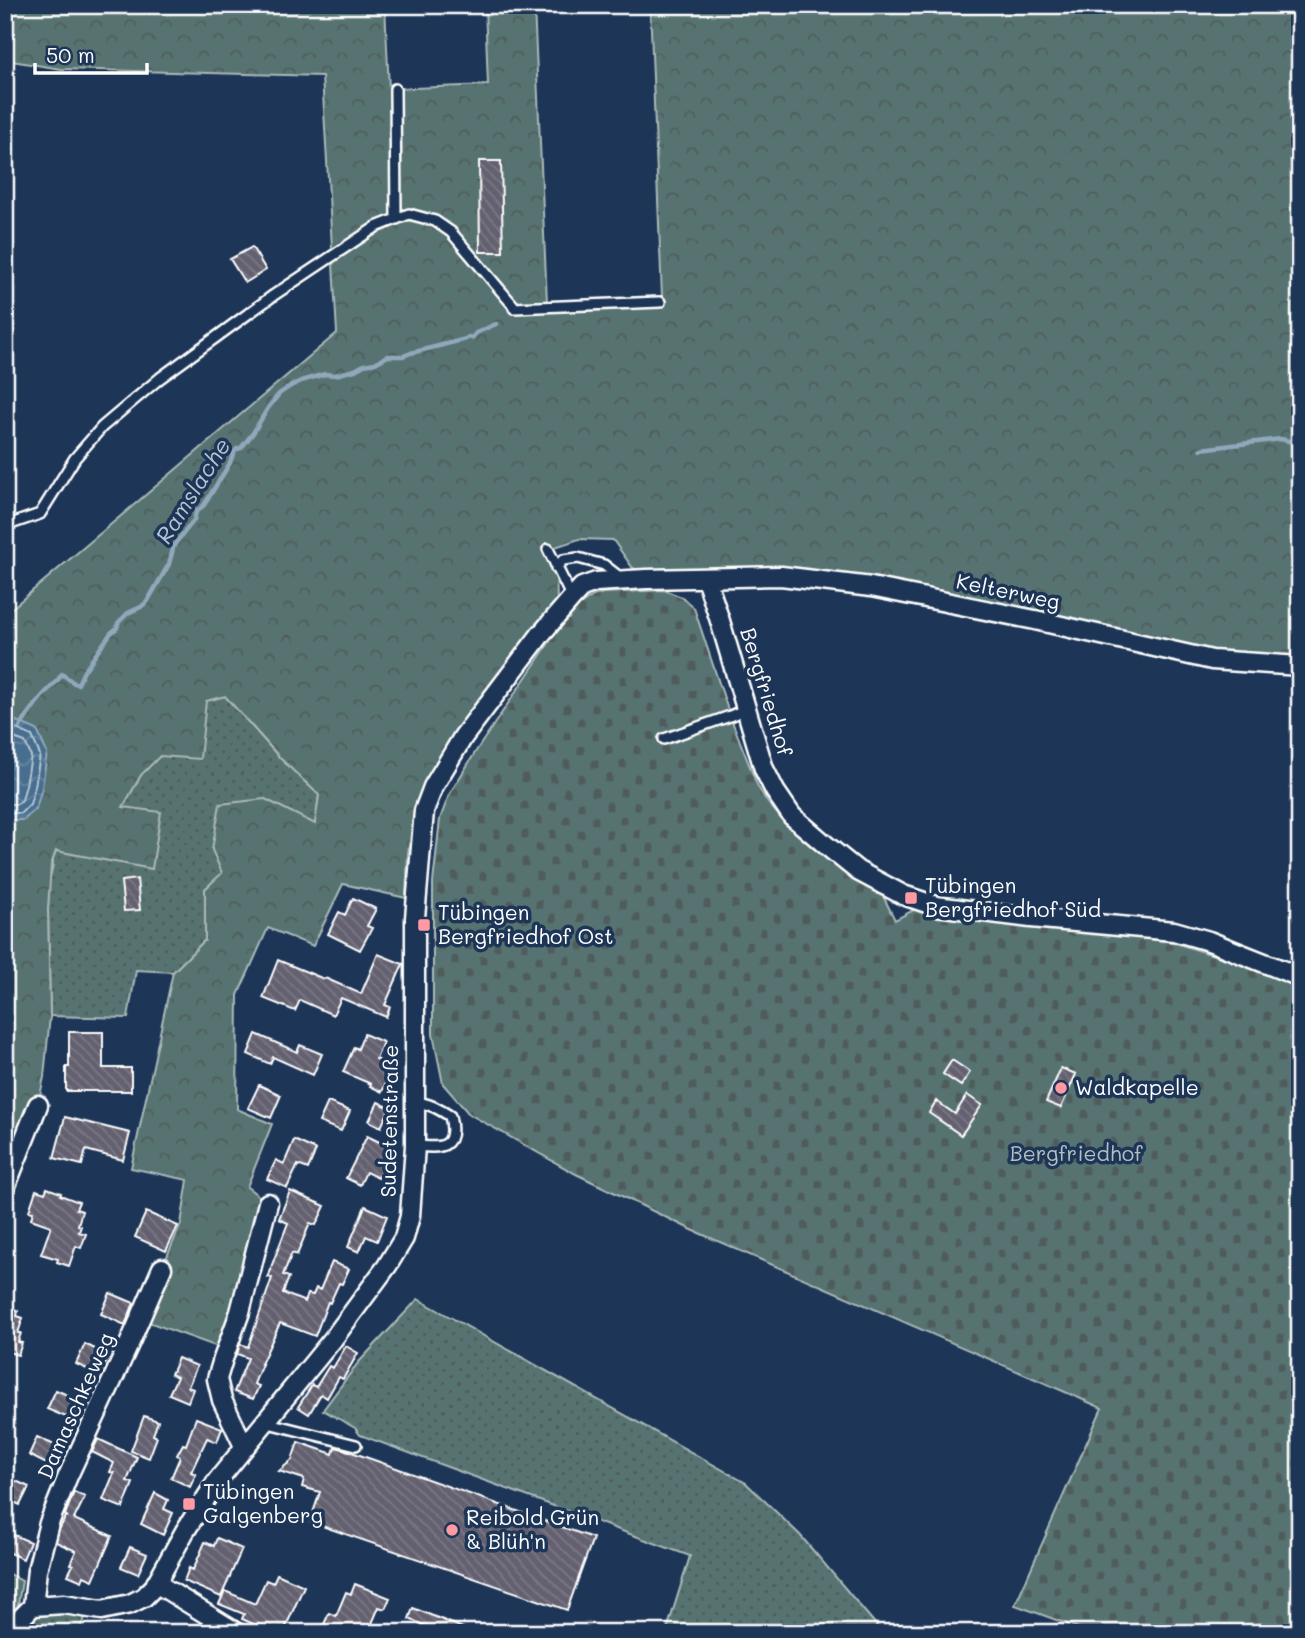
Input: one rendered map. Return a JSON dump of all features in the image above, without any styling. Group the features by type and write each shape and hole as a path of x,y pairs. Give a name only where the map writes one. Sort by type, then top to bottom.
{"street":[{"name":"Kelterweg","path":"705,578 781,576 872,587 1212,660 1300,666"},
{"name":"Sudetenstraße","path":"33,1606 64,1604 102,1610 130,1604 145,1597 217,1481 333,1339 387,1266 404,1238 410,1216 415,1146 415,918 424,811 433,787 463,737 541,634 582,587 596,582 623,580 705,578"},
{"name":"Bergfriedhof","path":"705,578 765,769 775,791 792,816 859,871 903,895 936,906 1174,932 1209,941 1300,978"},
{"path":"5,1188 38,1105"},
{"path":"244,1446 222,1399 217,1379 240,1312 268,1203"},
{"name":"Damaschkeweg","path":"33,1606 37,1570 49,1522 162,1268"},
{"path":"156,1583 237,1633"},
{"path":"11,1633 15,1624 33,1606"}],"lane":[{"path":"395,89 396,219"},
{"path":"5,526 40,513 75,458 102,427 160,378 293,281 376,227 409,214 435,221 451,233 514,307 660,302"},
{"path":"548,549 572,598"},
{"path":"556,568 563,560 578,558 604,565 623,580"},
{"path":"664,739 746,709"},
{"path":"415,1102 436,1107 450,1116 452,1125 452,1135 447,1143 439,1147 415,1146"},
{"path":"264,1422 356,1445"}],"green space":[{"path":"5,5 385,5 389,89 488,85 485,5 534,5 547,302 662,297 650,5 1300,5 1300,659 1212,653 870,583 644,574 632,567 613,540 579,539 549,549 556,568 557,603 454,735 424,785 415,808 408,853 406,898 343,884 313,946 268,928 238,995 237,1109 272,1124 247,1187 268,1203 226,1350 140,1319 181,1224 188,1180 131,1168 173,972 205,940 205,889 222,873 212,850 220,804 265,799 315,824 319,795 281,759 225,696 206,701 200,759 160,756 141,775 123,807 161,812 152,869 56,851 51,865 48,909 50,1016 44,1077 38,1105 5,1187 5,614 337,333 322,76 61,69 5,60"},
{"name":"Bergfriedhof","path":"664,590 682,597 694,608 730,716 758,787 768,803 785,823 883,896 895,920 921,906 1172,942 1236,962 1300,987 1300,1633 1092,1633 1015,1605 1102,1408 690,1229 576,1174 469,1114 443,1084 433,1034 433,883 440,819 449,795 551,640 577,607 603,593"},
{"path":"225,696 280,758 319,795 315,825 265,799 223,873 205,889 205,940 173,972 136,970 128,1018 50,1016 48,909 53,850 123,807 141,775 206,701"},
{"path":"418,1299 746,1483 800,1535 883,1633 666,1633 690,1556 360,1435 355,1428 323,1410 358,1363"},
{"path":"5,1572 22,1581 17,1610 5,1624"},
{"path":"90,1608 78,1633 11,1633 24,1614"}],"water":[{"path":"9,718 37,730 47,753 36,808 24,820 5,820 5,720"}],"building":[{"path":"479,161 501,161 503,252 480,252"},
{"path":"252,247 266,270 245,283 230,259"},
{"path":"137,879 140,910 124,911 121,881"},
{"path":"353,898 376,909 367,926 372,928 360,950 328,934 339,912 345,915"},
{"path":"378,954 403,964 385,1005 390,1007 386,1017 341,998 333,1015 300,1000 295,1011 263,998 278,960 361,994"},
{"path":"69,1032 103,1032 103,1068 131,1068 131,1091 66,1091"},
{"path":"256,1034 297,1052 300,1045 322,1054 313,1075 273,1057 270,1064 248,1054"},
{"path":"364,1034 383,1042 376,1059 393,1067 382,1092 343,1072 354,1047 358,1049"},
{"path":"952,1060 970,1072 961,1086 943,1074"},
{"name":"Waldkapelle","path":"1061,1068 1076,1074 1061,1108 1046,1102"},
{"path":"259,1085 281,1095 271,1118 248,1108"},
{"path":"967,1095 982,1105 961,1135 929,1113 936,1101 955,1114"},
{"path":"328,1102 350,1111 341,1131 319,1122"},
{"path":"378,1102 390,1108 381,1127 369,1121"},
{"path":"65,1117 130,1133 123,1160 86,1150 82,1165 54,1158"},
{"path":"367,1136 392,1148 378,1178 366,1172 360,1185 346,1178"},
{"path":"294,1140 316,1150 308,1169 298,1165 287,1188 267,1179 276,1160 284,1164"},
{"path":"47,1188 79,1202 76,1209 82,1211 79,1232 86,1234 81,1248 76,1246 69,1266 57,1262 58,1259 41,1254 51,1226 31,1219 33,1212 29,1211 36,1190 45,1193"},
{"path":"290,1191 325,1206 316,1225 310,1223 297,1255 292,1253 283,1275 289,1277 283,1293 305,1302 308,1294 313,1295 316,1288 320,1290 332,1262 349,1269 330,1303 328,1302 315,1336 280,1323 261,1364 254,1384 259,1386 253,1399 234,1392 248,1358 237,1354 240,1344 248,1347 272,1278 268,1277 270,1270 288,1223 279,1219"},
{"path":"365,1206 387,1216 377,1241 366,1236 359,1252 348,1247"},
{"path":"146,1212 178,1226 166,1251 135,1237"},
{"path":"110,1293 134,1303 125,1325 101,1314"},
{"path":"5,1308 18,1311 17,1316 23,1318 18,1333 21,1333 18,1342 22,1343 18,1355 5,1351"},
{"path":"85,1344 109,1356 100,1375 76,1364"},
{"path":"346,1346 358,1353 343,1379 339,1377 327,1398 321,1394 309,1414 298,1407 312,1385 316,1387 329,1366 333,1368"},
{"path":"178,1358 197,1366 188,1387 193,1389 188,1402 169,1394 177,1377 171,1374"},
{"path":"56,1390 81,1401 73,1420 47,1409"},
{"path":"144,1416 158,1421 153,1435 157,1437 149,1458 131,1451"},
{"path":"196,1418 222,1428 217,1442 207,1438 191,1472 196,1474 190,1487 171,1478 180,1457 177,1455 183,1444 186,1445"},
{"path":"37,1437 61,1448 52,1467 29,1455"},
{"path":"98,1439 137,1457 127,1481 133,1483 123,1508 103,1500 114,1473 110,1472 114,1463 92,1452"},
{"name":"Reibold Grün & Blüh'n","path":"298,1442 333,1454 335,1447 343,1449 593,1538 567,1610 310,1522 320,1492 302,1487 304,1479 279,1471 292,1460"},
{"path":"5,1476 29,1487 20,1505 5,1498"},
{"path":"74,1492 85,1497 74,1519 112,1536 93,1580 84,1576 82,1581 68,1575 76,1551 56,1542 59,1530 66,1516 68,1517 65,1515"},
{"path":"155,1493 168,1500 164,1509 173,1513 163,1535 141,1524"},
{"path":"5,1531 30,1542 23,1559 5,1551"},
{"path":"217,1538 242,1549 221,1597 184,1581 189,1568 193,1570 205,1542 214,1546"},
{"path":"130,1547 147,1554 138,1574 121,1567"},
{"path":"277,1574 304,1586 283,1633 274,1633 242,1619 244,1614 219,1604 225,1591 255,1604 266,1580 273,1583"},
{"path":"355,1584 390,1598 385,1609 379,1607 368,1633 355,1627 353,1633 320,1633 329,1613 336,1616 346,1592 351,1594"},
{"path":"413,1608 473,1632 429,1633 431,1628 409,1619"}],"waterway":[{"name":"Ramslache","path":"20,727 62,674 78,684 84,671 118,623 128,613 147,602 169,564 174,545 194,520 196,512 204,505 233,454 253,433 279,394 301,381 325,374 335,375 375,363 388,356 403,356 472,338 476,333 496,324"},
{"path":"1201,449 1281,439 1300,444"}],"place":[{"name":"Tübingen Bergfriedhof Süd","path":"911,898"},
{"name":"Tübingen Bergfriedhof Ost","path":"424,925"},
{"name":"Waldkapelle","path":"1061,1088"},
{"name":"Tübingen Galgenberg","path":"189,1504"},
{"name":"Reibold Grün & Blüh'n","path":"452,1530"}]}
